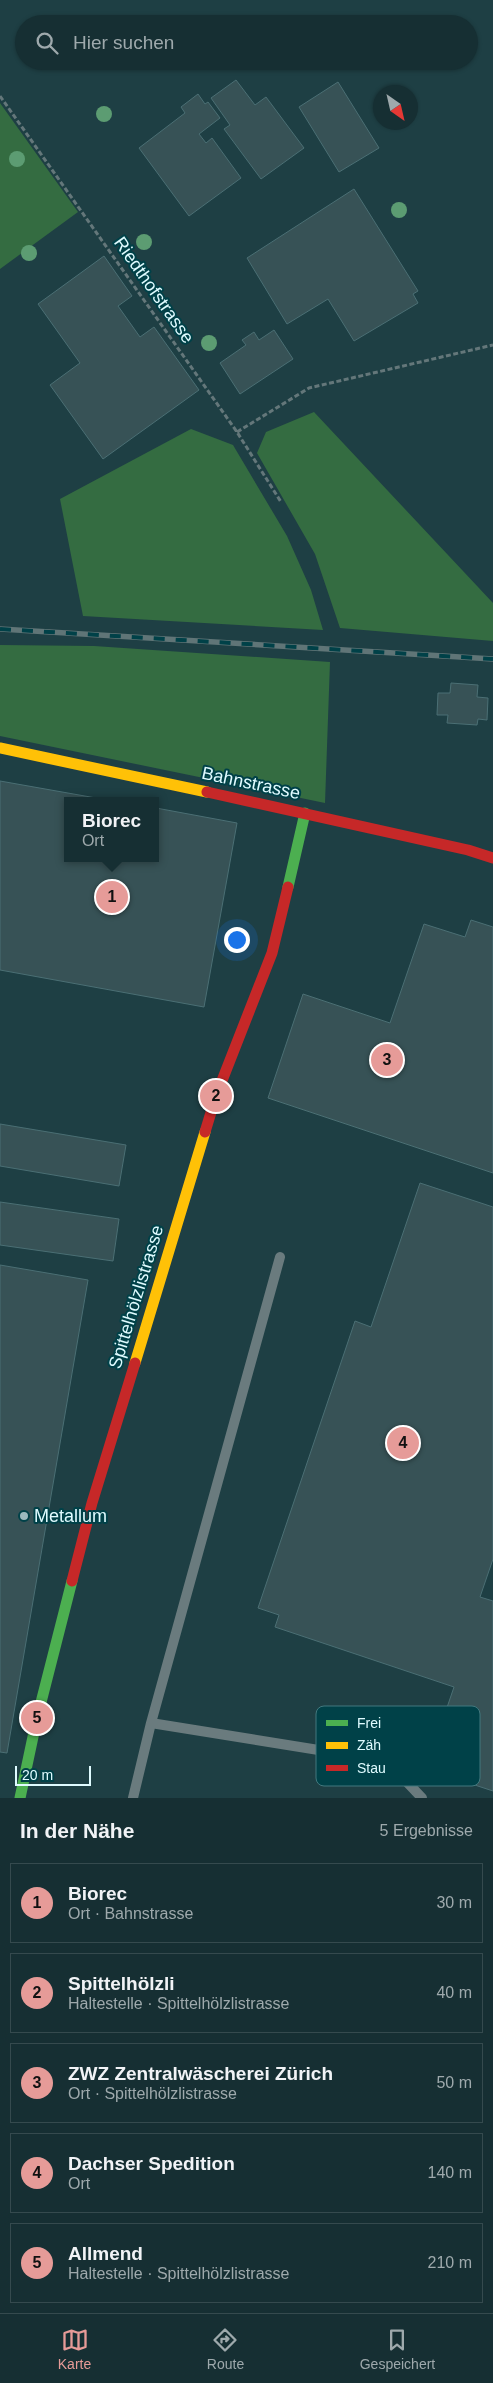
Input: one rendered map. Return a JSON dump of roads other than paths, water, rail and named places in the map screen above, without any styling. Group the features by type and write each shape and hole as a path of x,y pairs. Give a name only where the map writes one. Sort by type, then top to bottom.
{"street":[{"name":"Bahnstrasse","path":"0,748 305,813 468,850 493,858"},
{"name":"Spittelhölzlistrasse","path":"20,1798 37,1718 92,1503 216,1096 272,953 305,813"}],"lane":[{"path":"133,1798 151,1723 280,1257"},
{"path":"151,1723 316,1750"},
{"path":"410,1786 422,1798"}],"railway":[{"path":"0,629 493,659"}],"place":[{"name":"Biorec","path":"112,897"},
{"name":"ZWZ Zentralwäscherei Zürich","path":"387,1060"},
{"name":"Spittelhölzli","path":"216,1096"},
{"name":"Dachser Spedition","path":"403,1443"},
{"name":"Metallum","path":"24,1516"},
{"name":"Allmend","path":"37,1718"}]}
